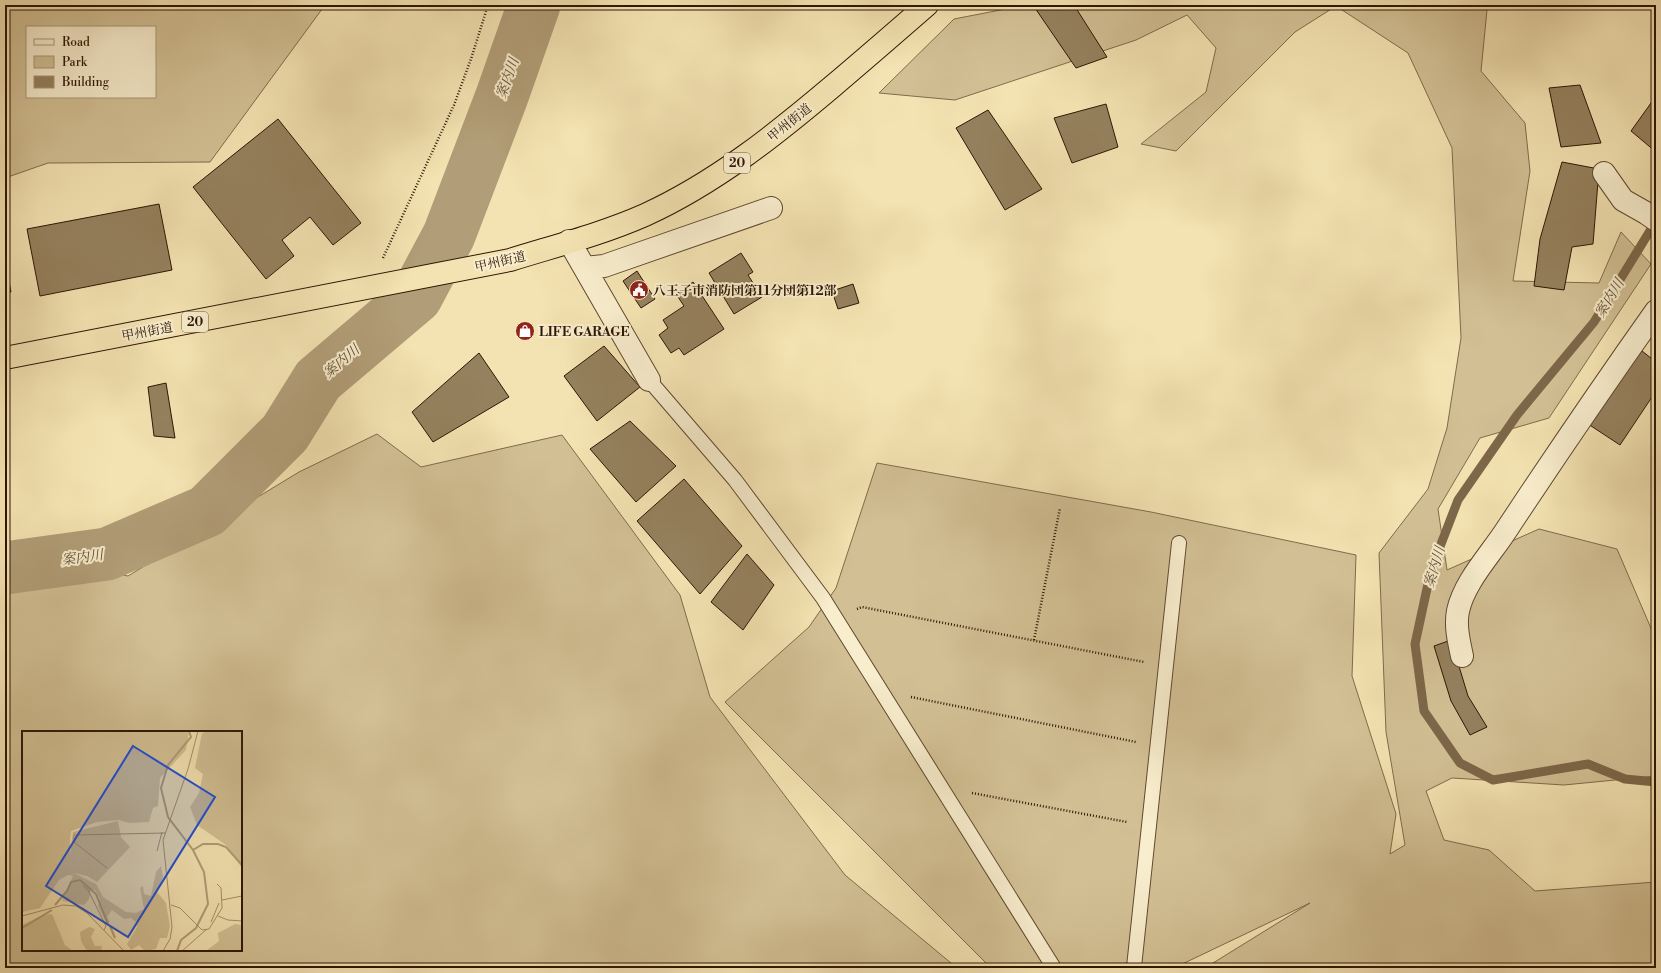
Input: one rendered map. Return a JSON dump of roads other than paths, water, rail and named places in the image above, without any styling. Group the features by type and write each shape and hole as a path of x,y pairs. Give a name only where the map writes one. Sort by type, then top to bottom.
{"highway":[{"name":"甲州街道","path":"5,358 510,260 644,215 687,193 738,162 781,130 927,5"}],"street":[{"path":"1604,173 1623,200 1651,216"},
{"path":"585,268 604,266 771,208"},
{"path":"569,241 649,380"},
{"path":"1462,656 1457,630 1458,612 1467,586 1495,548 1576,424 1656,311"}],"lane":[{"path":"649,380 735,480 823,598 1054,968"},
{"path":"1132,968 1135,960 1179,543"}],"waterway":[{"name":"案内川","path":"5,568 107,554 207,511 285,433 318,380 416,297 449,235 502,96 534,5"},
{"name":"案内川","path":"1656,221 1594,322 1517,415 1458,500 1431,570 1415,644 1424,711 1460,763 1493,780 1588,764 1625,779 1656,782"}],"place":[{"name":"八王子市消防団第11分団第12部","path":"639,290"},
{"name":"LIFE GARAGE","path":"525,331"}]}
